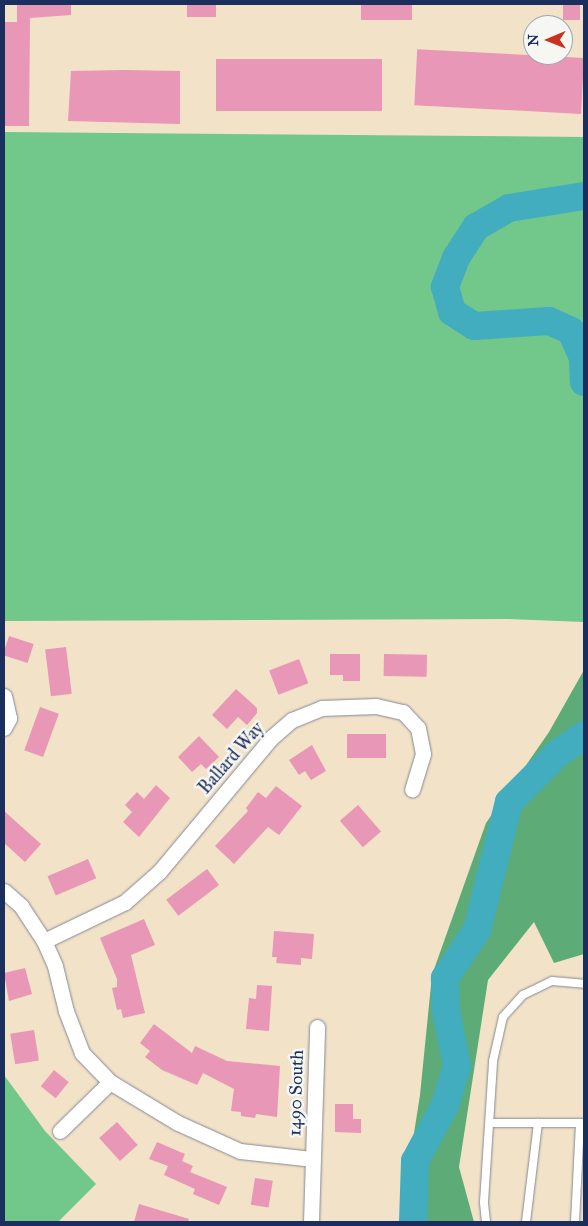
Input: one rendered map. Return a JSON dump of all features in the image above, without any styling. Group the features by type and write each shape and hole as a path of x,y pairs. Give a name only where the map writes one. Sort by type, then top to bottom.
{"street":[{"path":"4,696 9,718 4,728"},
{"name":"Ballard Way","path":"44,941 125,902 159,872 270,738 299,717 321,708 376,706 403,712 418,728 423,754 412,789"},
{"path":"4,891 21,906 44,941 55,966 66,1011 82,1053 110,1082 178,1124 240,1151 312,1159"},
{"name":"1490 South","path":"311,1222 317,1027"},
{"path":"60,1131 110,1082"}],"lane":[{"path":"486,1222 484,1202 493,1061 504,1017 523,995 552,982 584,984"},
{"path":"490,1123 582,1123 575,1222"},
{"path":"526,1222 538,1123"}],"green space":[{"path":"4,132 584,137 584,622 508,619 4,621"},
{"path":"584,670 584,954 554,963 534,922 488,980 459,1167 474,1222 400,1222 420,1095 432,975 486,823 549,732"},
{"path":"4,1075 45,1131 96,1184 58,1222 4,1222"}],"building":[{"path":"17,4 71,4 71,15 30,18 29,126 4,126 4,22 17,22"},
{"path":"187,4 216,4 216,17 187,17"},
{"path":"361,4 412,4 412,20 361,20"},
{"path":"563,4 580,4 580,20 573,20 573,15 563,15"},
{"path":"417,49 523,55 523,65 573,65 573,57 584,58 581,114 414,105"},
{"path":"216,59 382,59 382,111 216,111"},
{"path":"71,71 180,71 180,124 68,121"},
{"path":"9,636 34,644 28,663 4,655"},
{"path":"66,647 72,694 51,696 45,650"},
{"path":"330,654 360,654 360,681 343,681 343,675 330,675"},
{"path":"384,654 427,655 427,677 384,676"},
{"path":"299,659 308,683 278,695 269,670"},
{"path":"236,689 257,708 257,713 247,725 238,717 227,729 212,715"},
{"path":"40,707 59,714 43,757 24,750"},
{"path":"347,734 386,734 386,758 347,758"},
{"path":"199,736 219,757 206,769 201,764 192,772 178,757"},
{"path":"312,745 326,771 311,780 305,771 299,775 289,760"},
{"path":"156,785 170,798 139,837 123,822 132,812 125,805 137,792 144,799"},
{"path":"276,786 302,806 279,835 268,827 234,864 215,846 248,811 246,808 258,792 266,798"},
{"path":"358,805 381,831 363,847 340,821"},
{"path":"4,811 41,844 25,862 4,843"},
{"path":"88,859 96,878 56,896 47,876"},
{"path":"207,869 219,885 178,916 166,900"},
{"path":"144,919 155,945 131,955 145,1013 123,1018 121,1009 117,1010 112,988 117,987 117,979 100,938"},
{"path":"274,931 314,934 312,959 301,958 301,965 276,963 277,957 272,957"},
{"path":"25,968 32,994 9,1001 4,973"},
{"path":"257,985 272,986 269,1031 246,1029 249,998 256,999"},
{"path":"154,1024 192,1053 195,1046 227,1061 280,1066 277,1117 256,1114 255,1118 241,1116 241,1112 231,1111 234,1089 203,1073 197,1085 162,1070 145,1057 150,1051 140,1043"},
{"path":"34,1030 39,1061 15,1064 10,1034"},
{"path":"54,1070 69,1082 56,1098 41,1086"},
{"path":"335,1104 353,1104 353,1119 361,1119 361,1133 335,1132"},
{"path":"117,1122 138,1145 120,1161 99,1138"},
{"path":"157,1142 185,1154 182,1161 193,1166 190,1172 227,1187 219,1205 193,1194 195,1189 164,1175 168,1166 149,1159"},
{"path":"255,1178 273,1181 269,1207 251,1205"},
{"path":"139,1204 189,1219 188,1222 134,1222"}],"waterway":[{"path":"584,196 509,208 476,227 456,258 445,287 452,312 474,326 549,321 571,331 583,358 584,382"},
{"path":"413,1222 415,1161 445,1105 457,1066 446,1011 445,978 477,930 509,802 557,754 584,735"}]}
